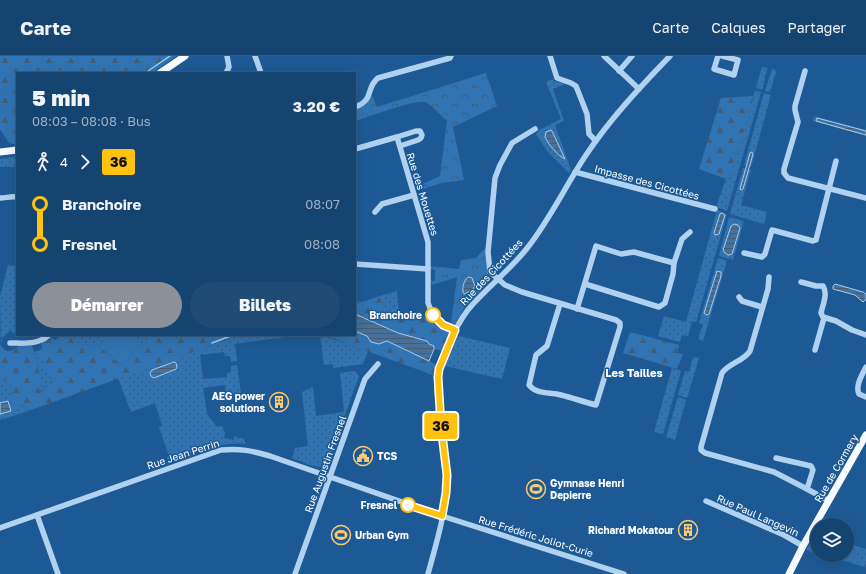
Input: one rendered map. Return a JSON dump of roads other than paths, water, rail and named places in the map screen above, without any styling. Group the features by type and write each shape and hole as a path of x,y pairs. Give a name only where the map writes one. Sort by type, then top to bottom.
{"main road":[{"path":"161,72 184,56"},
{"path":"0,152 16,150"},
{"name":"Rue de Cormery","path":"789,574 803,546 866,435"}],"street":[{"path":"226,72 229,67 227,56"},
{"path":"255,56 262,72"},
{"path":"356,107 366,102 373,83 378,78 450,58 451,56"},
{"path":"550,56 556,76 576,86 586,111 589,134 596,141"},
{"path":"604,56 639,89"},
{"path":"619,71 632,56"},
{"name":"Rue des Cicottées","path":"428,574 440,529 446,493 447,475 441,426 438,377 439,369 455,330 465,312 516,261 538,234 575,172 596,141 620,110 670,56"},
{"path":"718,56 714,69 734,75 738,60 722,56"},
{"path":"805,71 795,106 798,122 784,171 788,178 866,198"},
{"path":"535,129 512,143 494,178 488,252 490,272 505,285 522,292 616,320 620,323 596,405 559,394 550,394 534,390 529,384 536,355 547,346 560,304"},
{"name":"Rue des Mouettes","path":"356,149 420,131 422,135 418,140 400,146"},
{"name":"Rue des Mouettes","path":"397,137 428,242 428,303 430,310 437,321 455,330"},
{"path":"744,254 762,257 765,254 772,230 814,241 816,240 836,161"},
{"name":"Impasse des Cicottées","path":"575,172 715,209"},
{"path":"375,212 382,204 414,195"},
{"path":"0,198 16,197"},
{"path":"585,284 660,307 665,303 673,274 674,263 682,239 690,232"},
{"path":"577,309 596,246 621,254 634,252 674,263"},
{"path":"356,264 428,270"},
{"path":"769,277 768,289 748,354 727,367 721,375 701,450 705,453 774,472 828,501"},
{"path":"801,282 824,288 826,295 821,313 824,318 836,321 852,330 866,335"},
{"path":"739,297 742,300 762,306"},
{"path":"815,350 824,318"},
{"path":"10,343 36,342 41,341 48,336"},
{"name":"Rue Augustin Fresnel","path":"295,574 365,379 378,364"},
{"path":"866,367 857,390 859,394 866,397"},
{"name":"Rue Jean Perrin","path":"0,528 221,450 234,448 250,450 270,456 329,478 442,516"},
{"path":"776,458 811,466 813,468 807,489"},
{"name":"Rue Paul Langevin","path":"706,501 784,535 803,546"},
{"path":"37,515 58,574"},
{"name":"Rue Frédéric Joliot-Curie","path":"442,516 624,574"}],"waterway":[{"path":"146,72 170,56"},
{"path":"212,343 230,336"}],"place":[{"name":"Branchoire","path":"433,315"},
{"name":"AEG power solutions","path":"279,402"},
{"name":"TCS","path":"363,456"},
{"name":"Gymnase Henri Depierre","path":"536,489"},
{"name":"Fresnel","path":"408,505"},
{"name":"Richard Mokatour","path":"688,530"},
{"name":"Urban Gym","path":"341,535"}],"district":[{"name":"Les Tailles","path":"634,372"}]}
